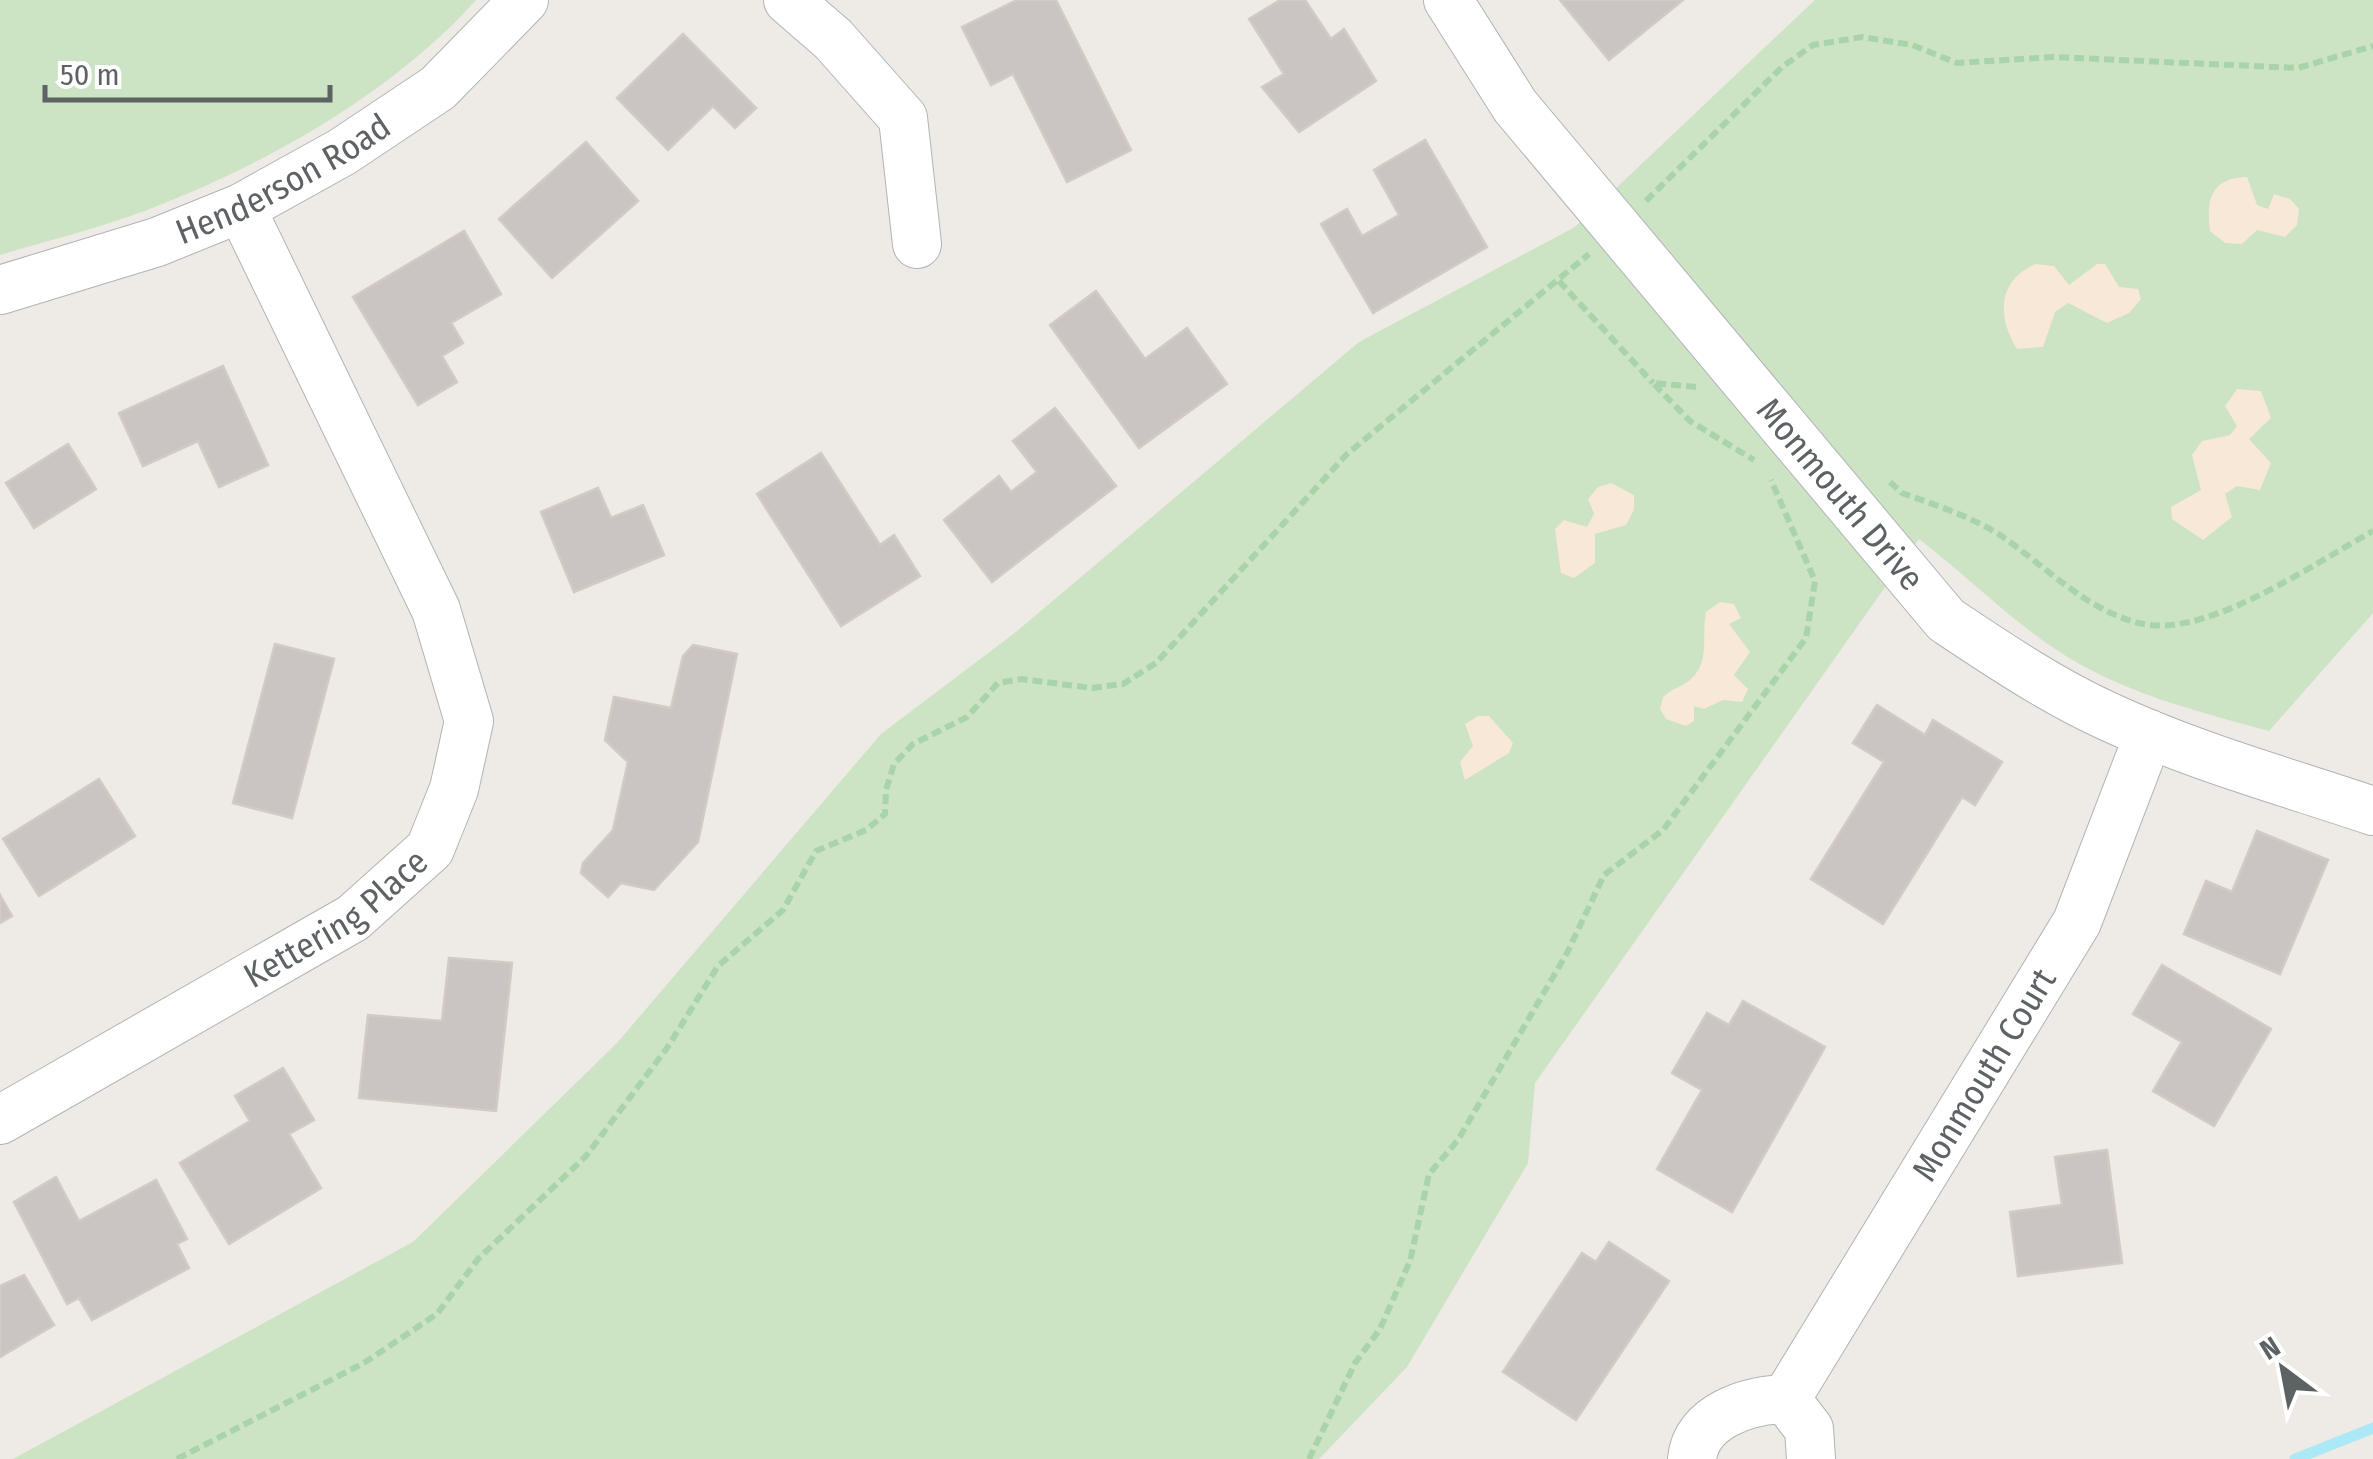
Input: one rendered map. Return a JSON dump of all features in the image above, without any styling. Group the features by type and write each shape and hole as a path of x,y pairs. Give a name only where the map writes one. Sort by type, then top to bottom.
{"street":[{"name":"Henderson Road","path":"0,290 157,242 241,208 342,152 438,88 524,0"},
{"path":"788,0 833,39 903,118 917,244"},
{"name":"Monmouth Drive","path":"1448,0 1515,106 1946,620 2024,672 2149,734 2373,811"},
{"name":"Kettering Place","path":"0,1120 353,918 430,849 454,789 468,721 436,610 241,208"},
{"name":"Monmouth Court","path":"1786,1399 2077,922 2149,734"},
{"path":"1692,1459 1702,1430 1735,1408 1786,1399 1808,1429 1811,1459"}],"path":[{"path":"177,1459 364,1363 437,1314 478,1259 586,1156 667,1048 718,966 783,910 816,851 866,830 885,814 886,790 894,764 912,744 967,717 998,683 1021,679 1092,688 1123,684 1156,662 1347,454 1558,281 1782,67 1813,45 1862,37 1912,46 1958,63 2054,57 2298,68 2373,46"},
{"path":"1309,1459 1355,1363 1380,1329 1410,1261 1428,1174 1458,1140 1567,954 1604,875 1664,830 1745,726 1806,638 1815,581 1764,465 1690,422 1592,312 1558,281"},
{"path":"1653,382 1755,392"},
{"path":"1887,479 1902,493 1997,534 2100,607 2150,625 2213,613 2373,531"}],"green space":[{"path":"0,0 476,0 406,66 366,96 280,149 147,210 0,255"},
{"path":"1815,0 2373,0 2373,613 2269,731 2159,699 2080,664 2020,623 1919,539 1535,1083 1528,1163 1407,1367 1319,1459 13,1459 413,1242 617,1043 881,734 1016,632 1359,342 1575,227"}],"sand":[{"path":"2247,177 2257,205 2268,209 2274,194 2290,199 2299,209 2297,225 2285,237 2257,230 2242,244 2225,243 2210,231 2210,200 2218,186"},
{"path":"2035,264 2054,266 2069,285 2097,264 2105,264 2119,287 2138,289 2141,299 2129,313 2107,323 2068,303 2055,312 2043,347 2017,349 2006,325 2004,301 2013,280"},
{"path":"2237,389 2261,391 2271,418 2249,439 2271,463 2260,490 2237,486 2225,494 2232,517 2203,540 2172,519 2171,507 2201,490 2192,455 2202,441 2230,435 2237,426 2225,406"},
{"path":"1611,483 1634,495 1634,510 1626,525 1595,534 1595,563 1574,578 1561,573 1555,529 1564,520 1587,527 1594,514 1588,499 1598,487"},
{"path":"1720,602 1734,604 1741,618 1729,624 1750,652 1734,675 1748,689 1742,702 1723,700 1704,709 1694,706 1694,721 1686,726 1666,719 1660,709 1663,697 1697,673 1703,657 1706,612"},
{"path":"1478,716 1489,716 1513,743 1509,753 1465,780 1460,762 1473,746 1465,724"}],"building":[{"path":"1017,0 1056,0 1131,150 1067,182 1013,74 991,85 962,27"},
{"path":"1280,0 1305,0 1331,39 1344,29 1376,81 1299,132 1262,87 1284,74 1249,19"},
{"path":"1560,0 1683,0 1609,60"},
{"path":"683,34 756,108 735,128 713,106 668,150 617,98"},
{"path":"1425,140 1487,247 1373,313 1321,224 1347,209 1362,236 1399,215 1374,170"},
{"path":"586,142 638,201 552,278 499,219"},
{"path":"464,231 501,294 451,323 463,343 442,356 457,382 418,405 353,297"},
{"path":"1096,291 1145,359 1187,328 1227,384 1139,448 1050,325"},
{"path":"223,366 268,465 219,487 198,441 143,466 119,413"},
{"path":"1055,408 1116,486 992,582 944,520 999,476 1011,492 1037,472 1013,441"},
{"path":"68,444 96,489 34,528 6,483"},
{"path":"821,453 880,545 894,535 920,576 841,626 757,494"},
{"path":"598,488 611,518 643,505 664,555 574,592 541,512"},
{"path":"275,644 334,659 292,818 233,803"},
{"path":"693,645 737,654 698,842 654,890 621,883 608,897 581,873 583,863 613,830 628,762 605,740 614,697 671,708 683,656"},
{"path":"1877,705 1925,735 1933,720 2002,762 1975,805 1962,797 1883,924 1811,879 1884,762 1853,743"},
{"path":"99,779 135,836 39,896 3,839"},
{"path":"2257,831 2328,860 2280,974 2184,934 2206,881 2232,892"},
{"path":"0,895 12,916 0,923"},
{"path":"449,958 512,963 496,1111 359,1098 368,1015 442,1021"},
{"path":"2162,965 2271,1029 2214,1126 2153,1091 2182,1042 2133,1014"},
{"path":"1743,1001 1825,1047 1732,1212 1657,1169 1702,1090 1672,1073 1707,1013 1729,1025"},
{"path":"283,1068 314,1120 289,1134 321,1188 229,1244 180,1163 250,1121 235,1096"},
{"path":"2107,1150 2122,1263 2018,1276 2010,1212 2062,1205 2055,1157"},
{"path":"56,1177 79,1221 156,1180 187,1239 177,1244 189,1268 92,1320 79,1298 67,1304 14,1202"},
{"path":"1609,1242 1669,1281 1576,1420 1503,1372 1582,1253 1596,1262"},
{"path":"24,1275 54,1325 0,1357 0,1286"}],"waterway":[{"path":"2295,1459 2373,1428"}]}
